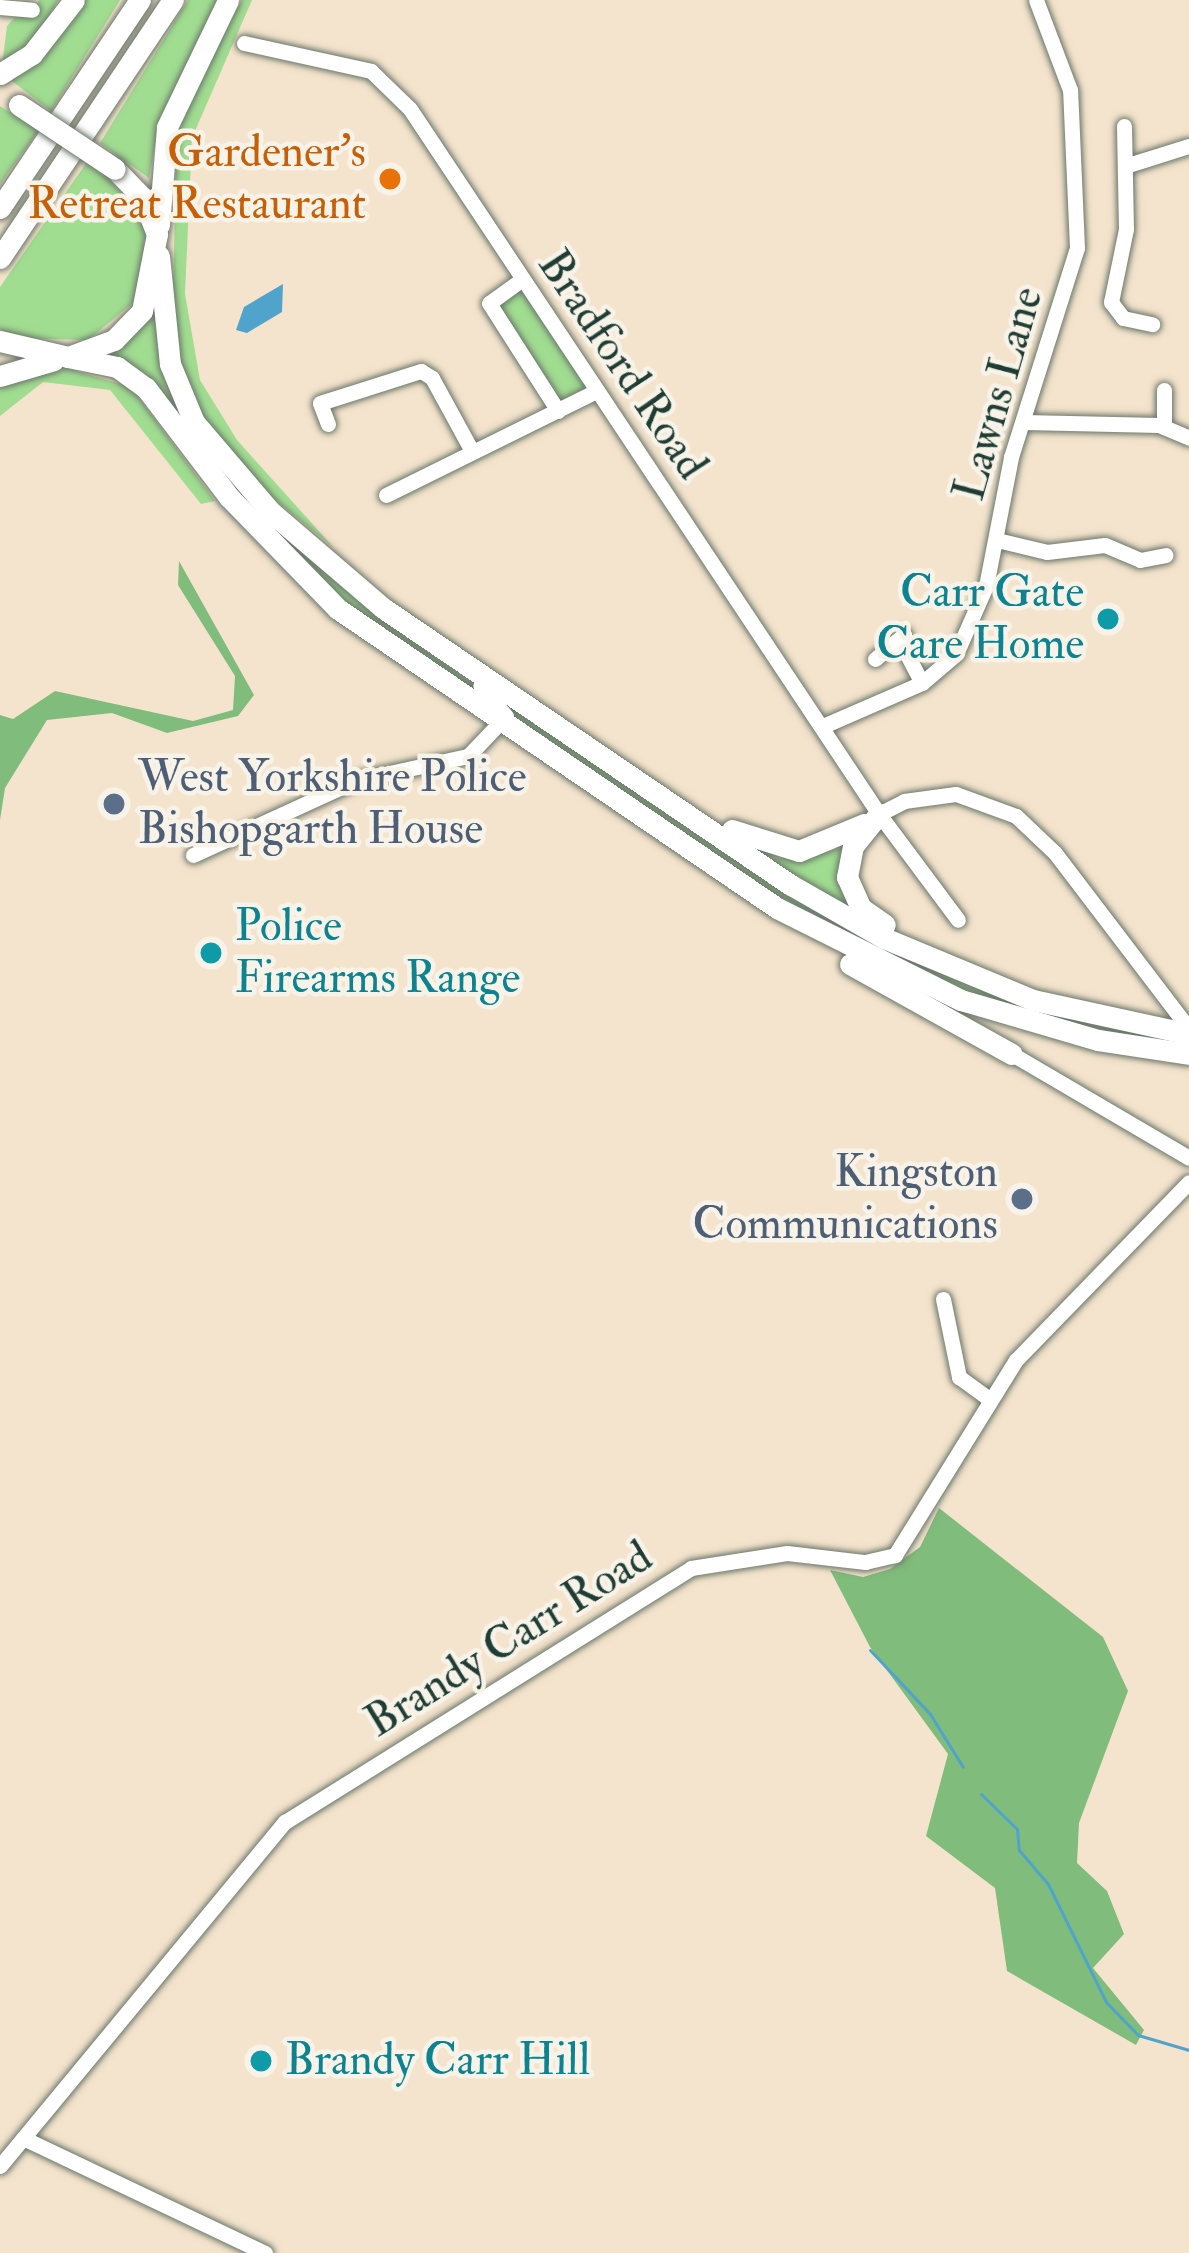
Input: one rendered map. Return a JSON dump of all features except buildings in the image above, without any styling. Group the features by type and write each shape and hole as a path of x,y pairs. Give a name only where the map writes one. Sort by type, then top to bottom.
{"highway":[{"path":"0,74 32,54 74,0"},
{"path":"0,208 140,0"},
{"path":"0,258 173,0"},
{"path":"0,376 67,357 130,327 147,303 159,250 167,127 228,0"},
{"path":"10,101 115,169 148,207 159,250 170,364 194,422 271,512 419,634 884,938 964,975 1104,1019 1189,1032"},
{"path":"0,341 117,367 139,381 305,580 502,724 777,908 827,950 1012,1054"},
{"path":"676,806 784,850 826,846 879,814"},
{"path":"879,814 847,866 854,898 871,918 936,953 1104,1019"},
{"path":"777,908 961,1000 1098,1040 1189,1054"}],"street":[{"name":"Lawns Lane","path":"823,726 922,683 970,633 1024,422 1077,248 1070,90 1036,0"},
{"path":"5,12 32,10"},
{"name":"Bradford Road","path":"244,44 371,71 410,109 879,814 958,920"},
{"path":"1124,127 1126,229 1111,302 1123,318 1152,324"},
{"path":"1125,166 1189,146"},
{"path":"520,280 489,303 558,411"},
{"path":"328,424 320,404 421,371 432,378 472,452"},
{"path":"1164,390 1164,427"},
{"path":"386,494 596,391"},
{"path":"1024,422 1164,427 1189,438"},
{"path":"997,540 1058,553 1105,545 1139,567 1166,555"},
{"path":"193,855 357,780 461,760 479,747 506,716 493,693 439,657 419,634"},
{"path":"875,659 903,637 922,683"},
{"path":"469,701 479,747"},
{"path":"879,814 904,801 956,794 1016,817 1055,854 1189,1032"},
{"path":"1012,1054 1189,1158"},
{"name":"Brandy Carr Road","path":"0,2167 285,1822 663,1580 744,1557 865,1562 895,1555 1016,1360 1189,1182"},
{"path":"943,1299 959,1377 989,1399"},
{"path":"23,2138 266,2253"}],"green space":[{"path":"39,0 58,0 36,39 2,66 7,26 16,16 30,18"},
{"path":"81,0 120,0 51,111 8,78"},
{"path":"188,0 220,0 160,117 149,178 100,143"},
{"path":"242,0 252,0 192,138 185,294 200,380 237,440 334,548 272,497 195,409 172,340 177,121"},
{"path":"0,106 38,131 0,184"},
{"path":"87,162 137,204 150,233 134,302 88,340 13,338 0,329 0,287"},
{"path":"521,280 596,391 564,413 489,302"},
{"path":"155,309 172,394 389,623 492,699 486,704 323,588 152,380 113,354"},
{"path":"65,368 131,387 215,501 201,504 110,390 43,382 0,416 0,383"},
{"path":"179,561 254,695 238,716 167,733 112,713 47,720 5,788 0,820 0,715 13,719 55,691 193,721 233,710 235,676 178,585"},
{"path":"508,703 789,891 1059,1016 1180,1047 988,1003 906,969 750,883 510,720"},
{"path":"841,848 851,910 769,859 813,856"},
{"path":"939,1508 1103,1637 1128,1691 1079,1823 1077,1863 1107,1891 1124,1934 1093,1968 1144,2030 1136,2045 1007,1971 995,1888 926,1836 948,1754 870,1647 830,1570 863,1577 890,1569 920,1547"}],"water":[{"path":"283,284 282,312 247,333 236,330 244,307"}],"waterway":[{"path":"870,1650 930,1714 963,1767"},
{"path":"981,1794 1017,1829 1019,1850 1048,1884 1106,2002 1138,2035 1189,2050"}],"place":[{"name":"Gardener's Retreat Restaurant","path":"390,179"},
{"name":"Carr Gate Care Home","path":"1108,619"},
{"name":"West Yorkshire Police Bishopgarth House","path":"114,804"},
{"name":"Police Firearms Range","path":"211,953"},
{"name":"Kingston Communications","path":"1022,1199"},
{"name":"Brandy Carr Hill","path":"261,2061"}]}
